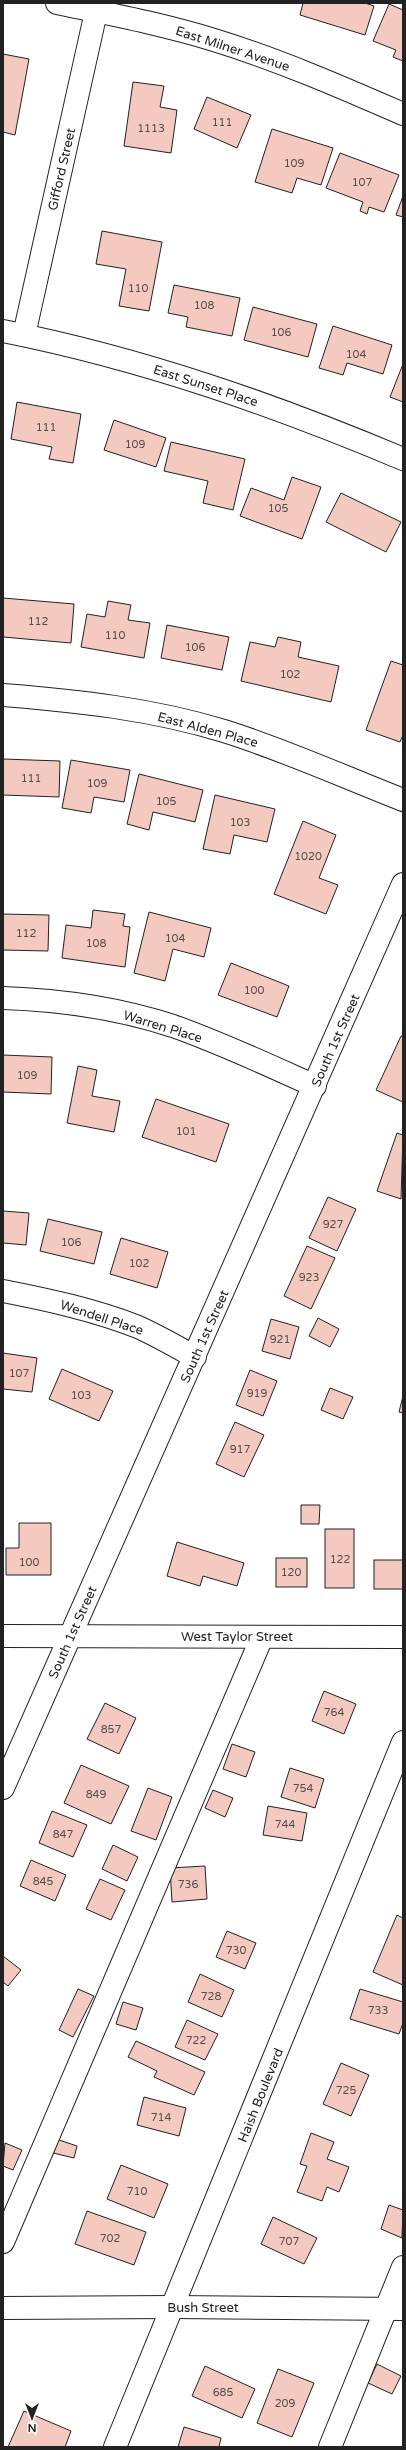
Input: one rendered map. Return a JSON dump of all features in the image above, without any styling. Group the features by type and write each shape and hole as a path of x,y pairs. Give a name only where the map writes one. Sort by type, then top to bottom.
{"street":[{"name":"East Milner Avenue","path":"57,3 97,7 251,52 311,74 403,114"},
{"name":"Gifford Street","path":"13,333 97,7"},
{"name":"East Sunset Place","path":"13,333 210,384 305,418 403,459"},
{"name":"East Alden Place","path":"3,695 83,701 155,714 223,731 403,800"},
{"name":"South 1st Street","path":"3,1788 315,1086 403,884"},
{"name":"Warren Place","path":"3,998 48,999 137,1016 172,1026 220,1044 315,1086"},
{"name":"Wendell Place","path":"3,1291 51,1301 107,1316 139,1328 195,1357"},
{"name":"West Taylor Street","path":"3,1636 403,1637"},
{"path":"3,2242 262,1637"},
{"name":"Haish Boulevard","path":"115,2447 403,1742"},
{"path":"330,2447 395,2308 403,2267"},
{"name":"Bush Street","path":"3,2308 172,2306 395,2308"}],"building":[{"path":"303,3 365,3 374,6 365,35 300,15"},
{"path":"389,4 403,10 403,61 393,57 396,50 373,41"},
{"path":"3,54 29,59 15,135 3,132"},
{"path":"133,82 164,86 160,107 177,110 171,153 124,146"},
{"path":"207,97 251,115 237,148 194,129"},
{"path":"272,129 333,148 321,185 297,178 292,193 255,182"},
{"path":"340,153 399,175 384,212 369,207 367,214 360,211 363,202 326,188"},
{"path":"403,196 403,217 396,215"},
{"path":"102,231 162,242 149,311 119,306 126,269 96,264"},
{"path":"174,285 240,298 232,336 186,327 188,317 168,313"},
{"path":"253,307 317,324 308,357 244,340"},
{"path":"333,326 392,345 383,374 347,363 343,375 319,368"},
{"path":"403,364 403,402 390,397"},
{"path":"17,402 81,414 73,463 49,459 52,447 11,439"},
{"path":"114,420 166,438 156,467 104,450"},
{"path":"171,442 245,459 233,510 203,503 208,481 164,471"},
{"path":"292,477 321,487 302,539 240,516 251,488 284,500"},
{"path":"341,493 401,522 386,552 326,522"},
{"path":"3,598 74,604 71,643 3,637"},
{"path":"108,601 131,605 128,620 150,623 144,658 81,647 87,614 105,617"},
{"path":"167,625 229,637 222,670 161,658"},
{"path":"278,637 301,642 298,657 339,666 331,702 241,681 250,642 275,647"},
{"path":"391,661 403,665 403,735 400,742 366,730"},
{"path":"3,759 60,761 59,797 3,795"},
{"path":"71,760 130,770 124,802 94,797 91,813 62,808"},
{"path":"139,774 203,790 195,822 153,812 149,830 127,824"},
{"path":"215,795 275,809 267,842 234,835 230,854 203,849"},
{"path":"303,821 336,835 319,878 338,885 326,914 274,894"},
{"path":"93,910 125,914 123,926 130,927 125,967 62,958 66,925 91,928"},
{"path":"149,912 211,928 204,957 173,949 165,981 134,973"},
{"path":"3,914 49,915 48,951 3,950"},
{"path":"231,963 289,986 277,1017 218,995"},
{"path":"401,1036 403,1036 403,1102 376,1090"},
{"path":"3,1055 52,1057 51,1094 3,1092"},
{"path":"78,1066 97,1070 92,1096 120,1101 114,1132 67,1123"},
{"path":"156,1099 229,1124 216,1162 142,1137"},
{"path":"397,1133 403,1135 401,1199 377,1191"},
{"path":"328,1197 356,1209 337,1251 309,1238"},
{"path":"3,1211 29,1213 26,1245 3,1243"},
{"path":"48,1219 102,1232 94,1264 40,1251"},
{"path":"121,1238 168,1252 157,1288 110,1274"},
{"path":"307,1246 335,1258 311,1309 284,1296"},
{"path":"318,1318 339,1329 330,1347 309,1336"},
{"path":"271,1319 299,1327 290,1359 262,1351"},
{"path":"3,1353 37,1358 32,1392 3,1389"},
{"path":"62,1369 113,1391 99,1421 49,1399"},
{"path":"250,1370 277,1381 263,1416 236,1405"},
{"path":"330,1388 353,1397 343,1419 321,1410"},
{"path":"403,1396 403,1413 399,1412"},
{"path":"235,1422 264,1435 244,1477 216,1464"},
{"path":"301,1505 320,1505 319,1524 301,1524"},
{"path":"19,1523 51,1523 51,1575 6,1575 6,1548 19,1548"},
{"path":"325,1529 354,1529 354,1588 325,1588"},
{"path":"177,1542 244,1563 237,1586 203,1576 200,1586 167,1576"},
{"path":"276,1558 307,1558 307,1587 276,1587"},
{"path":"374,1560 403,1560 403,1589 374,1589"},
{"path":"324,1691 356,1704 344,1734 312,1721"},
{"path":"105,1703 136,1718 119,1754 87,1739"},
{"path":"232,1744 255,1752 246,1777 223,1769"},
{"path":"81,1765 129,1786 111,1824 64,1803"},
{"path":"290,1768 324,1779 315,1808 281,1797"},
{"path":"148,1788 172,1797 156,1840 131,1831"},
{"path":"213,1790 233,1798 225,1817 205,1808"},
{"path":"268,1806 307,1813 302,1841 263,1835"},
{"path":"52,1811 87,1825 73,1857 39,1843"},
{"path":"113,1845 138,1857 127,1881 102,1869"},
{"path":"31,1860 66,1875 55,1901 20,1886"},
{"path":"205,1866 207,1899 172,1902 170,1868"},
{"path":"100,1879 125,1890 111,1920 86,1909"},
{"path":"397,1915 403,1918 403,1985 373,1972"},
{"path":"227,1931 256,1943 245,1969 216,1957"},
{"path":"3,1956 21,1970 8,1986 3,1982"},
{"path":"200,1974 234,1990 222,2017 188,2002"},
{"path":"78,1989 94,1996 73,2037 59,2030"},
{"path":"360,1989 403,2002 403,2023 399,2034 350,2019"},
{"path":"123,2002 143,2008 136,2030 116,2024"},
{"path":"187,2020 218,2034 205,2060 175,2047"},
{"path":"136,2041 205,2072 194,2095 154,2077 157,2071 128,2057"},
{"path":"341,2063 369,2075 351,2116 323,2104"},
{"path":"144,2097 186,2108 179,2136 137,2125"},
{"path":"311,2133 334,2142 327,2159 349,2167 339,2192 327,2187 322,2201 297,2192 307,2166 300,2164"},
{"path":"53,2138 77,2146 74,2158 49,2152"},
{"path":"5,2143 22,2150 13,2170 3,2166"},
{"path":"121,2165 168,2184 154,2218 107,2199"},
{"path":"389,2205 403,2210 402,2238 381,2229"},
{"path":"87,2211 146,2232 134,2265 75,2244"},
{"path":"273,2217 317,2238 304,2264 261,2244"},
{"path":"377,2364 401,2376 392,2394 368,2383"},
{"path":"205,2366 255,2389 242,2418 192,2396"},
{"path":"278,2369 314,2383 292,2437 257,2423"},
{"path":"24,2411 71,2431 65,2447 8,2447"},
{"path":"184,2427 221,2438 219,2447 178,2447"}]}
